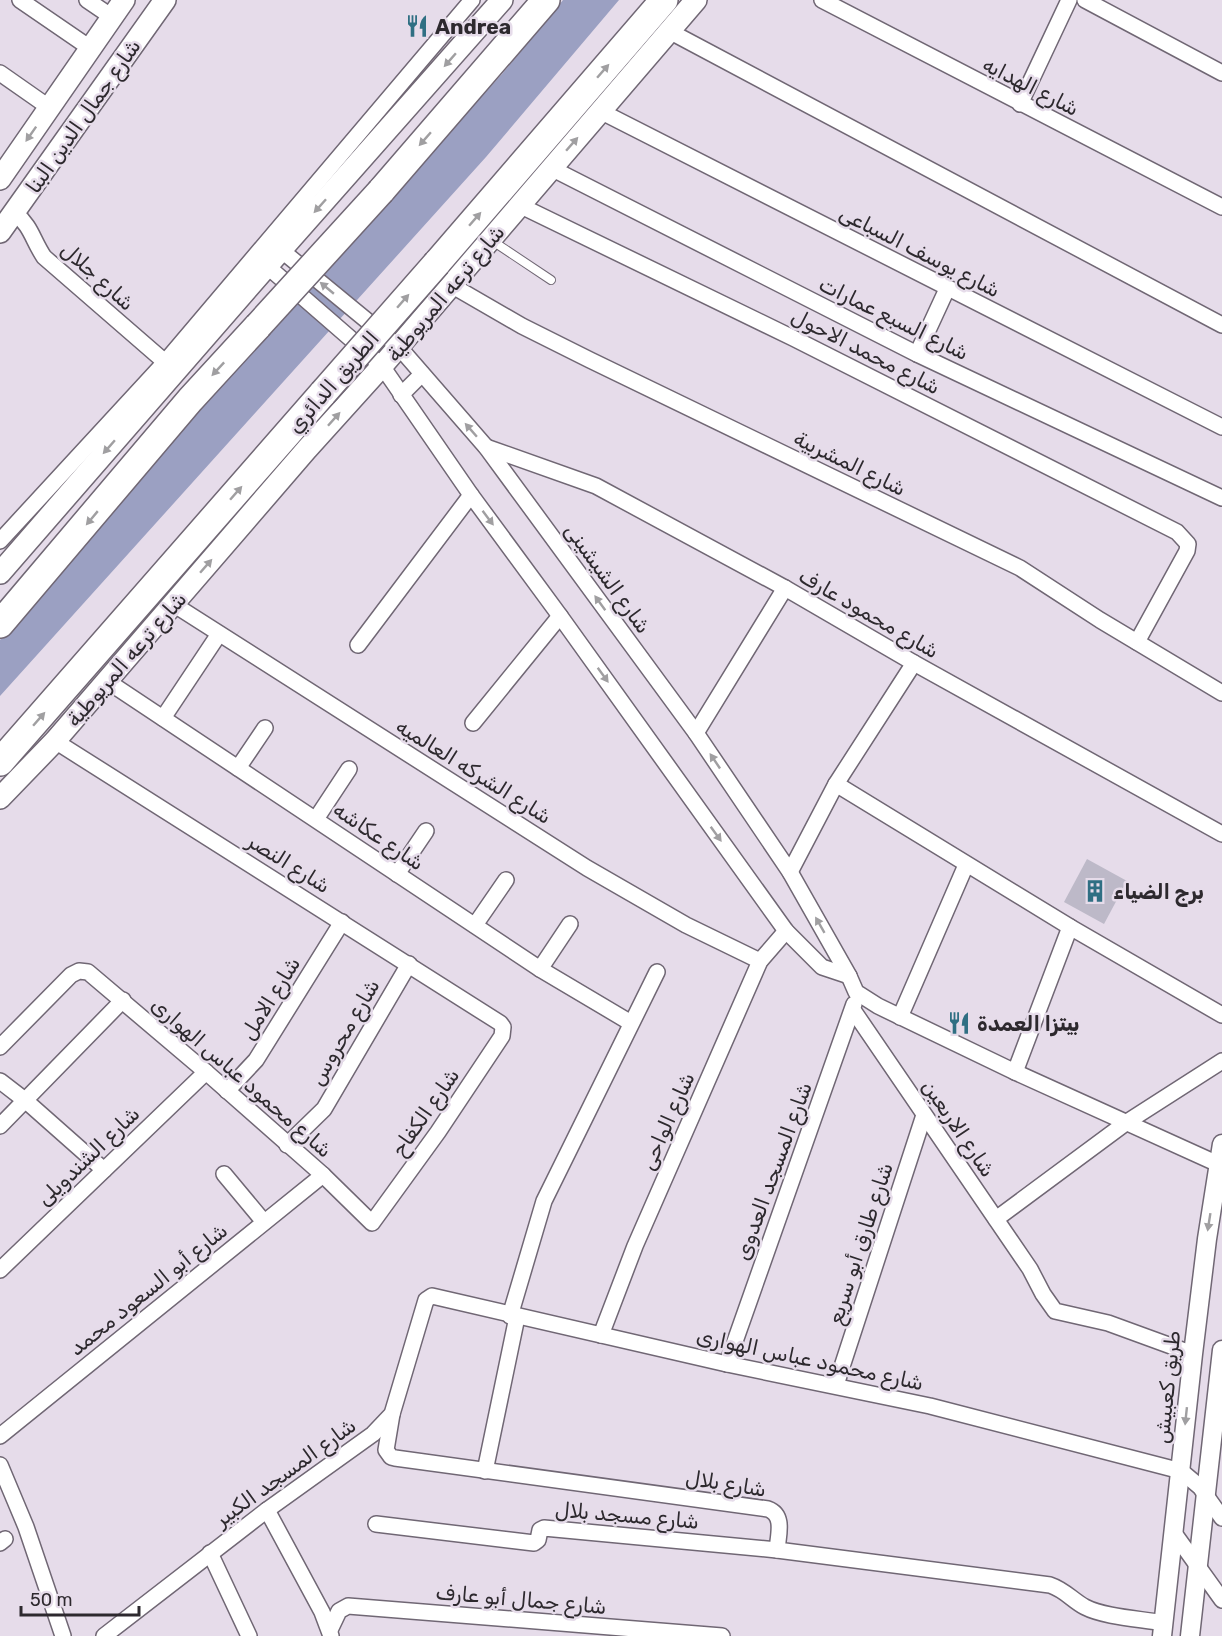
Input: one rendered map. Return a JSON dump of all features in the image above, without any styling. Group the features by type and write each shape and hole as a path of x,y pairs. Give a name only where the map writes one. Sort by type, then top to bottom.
{"highway":[{"path":"0,624 190,400 381,191 546,0"},
{"name":"الطريق الدائري","path":"0,762 664,0"}],"main road":[{"path":"0,573 271,269 502,0"},
{"name":"شارع ترعه المريوطية","path":"0,798 55,741 299,458 377,362 451,285 696,0"},
{"name":"شارع جمال الدين البنا","path":"0,232 97,95 157,1"},
{"name":"شارع جمال الدين البنا","path":"2,171 50,108 118,8"},
{"path":"72,75 97,59 105,60 108,63 108,72 97,95"}],"street":[{"path":"20,0 90,48"},
{"path":"87,0 118,8"},
{"path":"0,541 165,362 472,0"},
{"name":"شارع الهدايه","path":"822,0 1222,207"},
{"path":"1020,104 1069,0"},
{"path":"1085,0 1222,73"},
{"path":"669,31 1222,325"},
{"path":"0,73 50,108"},
{"name":"شارع يوسف السباعى","path":"600,111 1222,428"},
{"name":"شارع السبع عمارات","path":"551,168 917,354 1222,498"},
{"name":"شارع محمد الاحول","path":"519,205 793,338 1177,532 1188,544 1185,557 1137,642"},
{"name":"شارع جلال","path":"14,212 31,229 44,257 165,362"},
{"name":"شارع الشيشينى","path":"285,253 394,343 486,447 696,733 790,872 849,975 856,992"},
{"path":"271,269 377,362 786,931 822,967 849,975"},
{"name":"شارع المشربية","path":"451,285 522,326 590,360 1020,568 1137,642 1221,691"},
{"path":"917,354 947,289"},
{"path":"402,395 422,374"},
{"name":"شارع محمود عارف","path":"486,447 596,486 785,588 914,663 1222,834"},
{"path":"358,645 471,495"},
{"path":"696,733 785,588"},
{"name":"شارع الشركه العالميه","path":"173,604 587,868 686,925 760,962"},
{"path":"472,723 560,616"},
{"path":"163,718 219,634"},
{"path":"790,872 836,784 914,663"},
{"name":"شارع عكاشه","path":"106,681 540,969 631,1023"},
{"path":"238,768 265,729"},
{"name":"شارع النصر","path":"55,741 409,963 500,1023"},
{"path":"316,819 349,769"},
{"path":"836,784 966,865 1222,1015"},
{"path":"397,874 426,831"},
{"path":"900,1017 966,865"},
{"path":"475,925 506,880"},
{"name":"شارع الامل","path":"226,1091 253,1065 342,922"},
{"path":"540,969 570,924"},
{"path":"1015,1072 1070,927"},
{"name":"شارع الواحى","path":"601,1335 635,1246 760,962 786,931"},
{"name":"شارع محروس","path":"287,1144 324,1108 409,963"},
{"name":"شارع محمود عباس الهوارى","path":"0,1047 70,975 79,970 88,972 206,1072 323,1175 372,1222"},
{"path":"485,1471 514,1316 542,1207 657,972"},
{"path":"856,992 878,1006 1015,1072 1218,1164"},
{"name":"شارع المسجد العدوى","path":"727,1364 853,1010 856,992"},
{"path":"0,1126 123,1000"},
{"name":"شارع الاربعين","path":"853,1010 1030,1269 1055,1311 1108,1323 1193,1354"},
{"name":"شارع الكفاح","path":"372,1222 438,1132 500,1040 503,1027 500,1023"},
{"path":"996,1219 1127,1122 1222,1061"},
{"name":"شارع الشندويلى","path":"0,1270 206,1072"},
{"path":"0,1081 104,1170"},
{"name":"شارع طارق أبو سريع","path":"836,1385 924,1114"},
{"name":"طريق كعبيش","path":"1163,1629 1193,1354 1222,1144"},
{"path":"224,1174 264,1222"},
{"name":"شارع أبو السعود محمد","path":"0,1436 323,1175"},
{"name":"شارع محمود عباس الهوارى","path":"429,1297 727,1364 930,1406 1181,1471"},
{"name":"شارع المسجد الكبير","path":"104,1636 267,1510 373,1434 392,1414 426,1300 429,1297"},
{"path":"1190,1636 1205,1494 1216,1450 1222,1350"},
{"name":"شارع بلال","path":"392,1414 386,1446 391,1457 768,1509 777,1514 779,1519 777,1550"},
{"path":"0,1465 26,1527 63,1636"},
{"path":"1181,1471 1194,1481 1222,1518"},
{"path":"267,1510 317,1602 330,1633"},
{"name":"شارع مسجد بلال","path":"376,1524 534,1543 538,1542 540,1530 544,1528 777,1550"},
{"path":"1174,1533 1222,1600"},
{"path":"777,1550 1060,1588 1085,1607 1163,1629"},
{"path":"210,1553 249,1636"},
{"name":"شارع جمال أبو عارف","path":"330,1633 339,1611 348,1606 620,1632 722,1636"}],"lane":[{"path":"490,240 551,280"}],"water":[{"path":"563,0 619,0 486,157 0,696 0,640 177,432 502,74"}],"building":[{"name":"برج الضياء","path":"1087,859 1127,881 1104,924 1064,902"}],"place":[{"name":"Andrea","path":"417,26"},
{"name":"برج الضياء","path":"1095,891"},
{"name":"بيتزا العمدة","path":"959,1023"}]}
